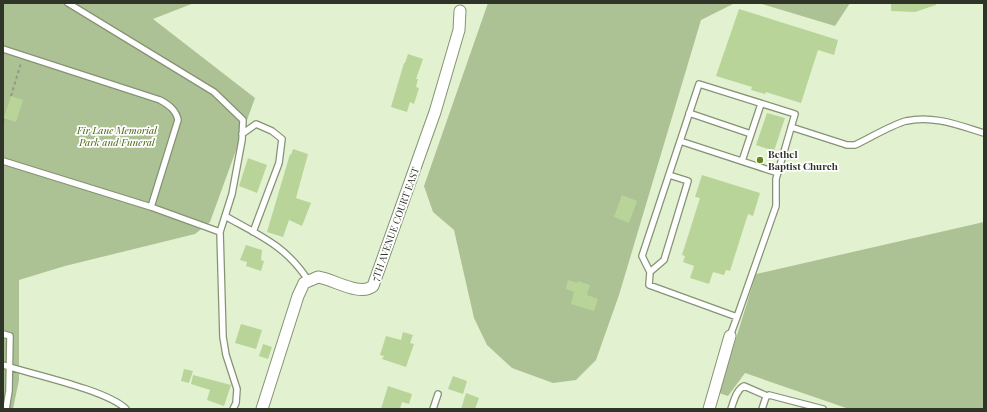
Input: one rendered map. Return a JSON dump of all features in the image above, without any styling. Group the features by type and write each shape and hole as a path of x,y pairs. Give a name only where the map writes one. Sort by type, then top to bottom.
{"street":[{"name":"7TH AVENUE COURT EAST","path":"308,280 318,277 359,290 373,286 437,106 459,30 460,11"},
{"path":"262,409 298,296 304,283 308,280"},
{"path":"709,409 730,336"}],"lane":[{"path":"68,3 214,92 243,120 232,194 220,232 223,337 226,355 237,389 236,403 233,409"},
{"path":"3,49 160,100 172,108 176,114 176,127 151,207"},
{"path":"730,336 737,317 776,206 778,173 795,114 699,84 642,256 650,272 649,285 737,317"},
{"path":"742,161 761,104"},
{"path":"689,113 751,134"},
{"path":"791,127 847,145 861,142 904,121 927,118 953,123 984,133"},
{"path":"242,134 256,124 272,131 282,139 279,163 253,232"},
{"path":"680,141 778,173"},
{"path":"3,161 151,207 220,232"},
{"path":"650,272 664,260 688,181 669,175"},
{"path":"225,216 281,248 294,260 308,280"},
{"path":"3,334 10,336 9,391 6,409"},
{"path":"3,365 98,394 117,402 126,409"},
{"path":"731,409 736,395 740,388 744,386 767,396 822,409"},
{"path":"433,409 438,394"},
{"path":"762,409 767,396"}],"path":[{"path":"11,96 23,55"},
{"path":"3,122 4,118"}],"green space":[{"name":"Fir Lane Memorial Park and Funeral","path":"3,3 194,3 153,19 255,98 210,222 195,234 65,266 19,280 19,380 13,409 3,409"},
{"path":"488,3 735,3 701,20 619,295 596,360 576,380 553,383 512,368 487,345 474,318 454,230 433,212 424,186"},
{"path":"759,3 850,3 835,26"},
{"path":"984,222 984,409 849,409 745,373 728,396 719,393 756,274"}],"building":[{"path":"891,3 936,3 936,5 915,12 891,11"},
{"path":"739,9 838,40 834,55 818,50 801,103 766,92 765,94 751,90 752,87 716,76"},
{"path":"408,54 423,59 416,79 418,79 416,87 419,88 414,104 410,102 407,112 391,107"},
{"path":"11,96 23,100 16,122 4,118"},
{"path":"767,113 785,118 774,151 756,145"},
{"path":"293,149 308,154 296,198 311,203 302,226 289,220 283,237 267,232 290,154 291,155"},
{"path":"248,158 267,165 257,193 239,186"},
{"path":"702,175 760,193 753,216 748,214 730,271 726,270 724,275 713,272 709,284 690,278 694,266 683,262 685,256 682,255 700,198 695,197"},
{"path":"622,195 637,201 629,223 614,217"},
{"path":"246,245 262,250 261,260 264,261 261,271 246,266 247,262 240,260"},
{"path":"568,280 577,283 578,281 590,285 587,295 598,299 594,311 571,304 574,292 566,289"},
{"path":"241,324 262,330 256,349 235,343"},
{"path":"403,332 413,335 410,343 414,344 406,367 382,359 384,356 380,355 386,336 401,340"},
{"path":"263,344 272,347 268,359 259,356"},
{"path":"184,369 193,371 189,383 181,381"},
{"path":"193,375 231,385 224,406 207,400 210,390 191,384"},
{"path":"453,376 467,381 463,394 448,389"},
{"path":"388,386 412,394 409,404 402,402 400,409 381,409"},
{"path":"466,393 479,398 475,409 461,409"}],"place":[{"name":"Bethel Baptist Church","path":"760,160"}]}
